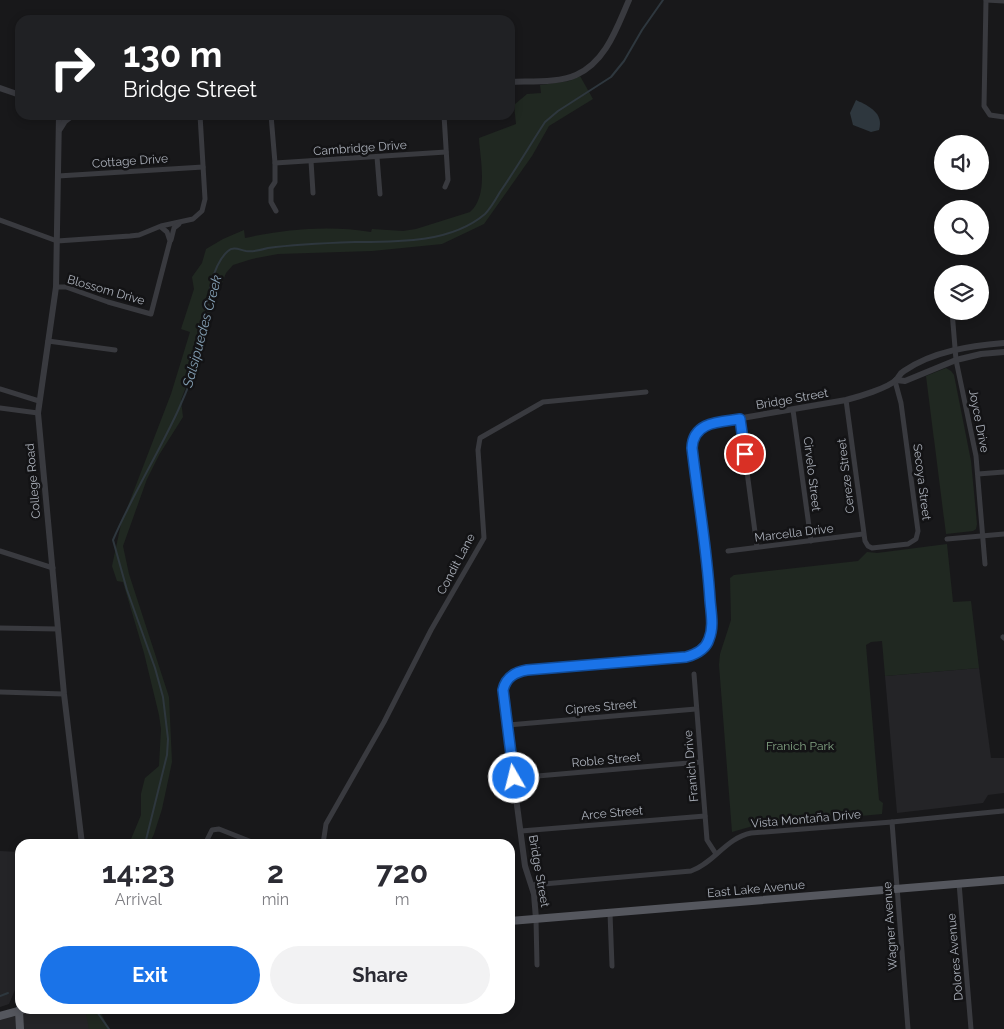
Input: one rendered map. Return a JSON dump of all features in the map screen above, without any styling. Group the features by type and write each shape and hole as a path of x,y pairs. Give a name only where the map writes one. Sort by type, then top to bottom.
{"main road":[{"name":"East Lake Avenue","path":"515,921 1004,880"},
{"path":"0,1016 15,1012"},
{"path":"20,1029 22,1014"}],"street":[{"path":"515,82 561,79 576,75 592,65 607,48 629,0"},
{"path":"1004,1 986,0 984,106 990,115 1004,117"},
{"path":"0,88 15,93"},
{"name":"College Road","path":"59,120 56,287 38,413 64,694 81,839"},
{"path":"60,130 66,120"},
{"path":"0,220 57,241 135,236 160,226 180,223 197,217 204,207 205,193 200,120"},
{"path":"271,120 275,163 271,202 276,211"},
{"path":"444,120 448,180 445,187"},
{"name":"Cambridge Drive","path":"275,163 446,152"},
{"path":"377,157 380,194"},
{"path":"311,161 313,193"},
{"name":"Cottage Drive","path":"58,176 204,167"},
{"path":"169,246 174,228 180,223"},
{"path":"160,226 169,234 169,246"},
{"name":"Blossom Drive","path":"56,287 66,287 108,302 151,314 169,246"},
{"name":"Joyce Drive","path":"953,320 956,360 978,474 985,564"},
{"path":"48,341 115,350"},
{"name":"Bridge Street","path":"895,381 902,372 936,356 955,350 1004,343"},
{"name":"Bridge Street","path":"536,919 532,885 525,866 507,725 504,686 510,677 517,672 686,657 697,653 706,646 711,629 710,596 692,444 695,434 703,426 846,400 895,381 905,381 956,360 981,354 1004,352"},
{"name":"Secoya Street","path":"870,547 908,544 915,540 918,534 901,403 895,381"},
{"path":"0,388 39,401"},
{"name":"Condit Lane","path":"324,839 326,824 384,722 431,630 484,538 478,450 480,438 544,402 646,392"},
{"name":"Cereze Street","path":"846,400 863,534 866,543 870,547"},
{"path":"0,408 38,413"},
{"name":"Cirvelo Street","path":"794,410 811,541"},
{"path":"740,419 757,548"},
{"path":"978,474 1004,472"},
{"name":"Marcella Drive","path":"728,551 863,534"},
{"path":"948,539 1004,534"},
{"path":"0,550 53,568"},
{"path":"0,628 58,628"},
{"name":"Franich Drive","path":"694,674 707,840 716,854"},
{"path":"0,692 64,694"},
{"name":"Cipres Street","path":"507,725 696,709"},
{"name":"Roble Street","path":"514,778 700,762"},
{"name":"Vista Montaña Drive","path":"532,885 691,871 703,865 732,840 747,834 892,822 1003,810"},
{"name":"Arce Street","path":"521,831 705,816"},
{"name":"Wagner Avenue","path":"892,822 908,1029"},
{"path":"208,839 212,830 219,829 244,839"},
{"name":"Dolores Avenue","path":"959,883 971,1029"},
{"path":"610,913 612,966"},
{"path":"536,919 537,965"}],"shaded area":[{"path":"856,100 874,111 879,119 879,130 871,132 853,125 850,113"},
{"path":"979,668 991,758 1004,758 1004,793 988,795 983,803 897,813 885,676"},
{"path":"0,851 15,852 15,990 9,1004 0,1007"},
{"path":"15,1013 98,1014 106,1029 0,1029 0,1016"}],"green space":[{"path":"580,76 593,99 549,126 532,156 484,224 442,244 372,251 278,254 233,265 226,273 198,344 192,371 181,400 183,417 159,455 147,479 123,546 129,574 169,697 172,762 162,809 152,839 131,839 141,815 141,794 145,778 159,766 161,729 144,653 123,582 117,581 112,566 121,524 171,394 190,332 181,329 194,289 192,277 202,263 206,249 244,230 245,238 276,232 324,228 371,232 372,229 403,231 416,229 470,212 480,196 482,167 479,138 516,124 515,104 527,94 541,93 540,85 569,81"},
{"path":"946,368 954,375 971,461 977,524 976,529 973,531 946,534 926,376"},
{"name":"Franich Park","path":"947,544 953,602 971,601 979,668 885,676 882,641 871,642 866,645 879,800 883,803 882,814 753,826 732,832 719,665 720,654 731,620 730,578 734,575 858,561 867,552 877,553"},
{"path":"86,1014 102,1014 109,1029 89,1029"}],"waterway":[{"name":"Salsipuedes Creek","path":"146,839 167,755 168,739 163,697 155,668 127,590 113,540 184,398 201,348 211,283 221,260 232,249 251,251 344,242 406,241 440,236 471,224 485,214 491,206 545,122 558,111 611,77 624,61 642,30 663,0"},
{"name":"Salsipuedes Creek","path":"0,996 8,993"},
{"path":"98,1014 109,1029"}],"route":[{"path":"514,778 503,690 507,680 514,673 527,670 686,657 694,655 706,646 711,629 710,596 692,444 697,432 706,425 740,419 745,454"}]}
